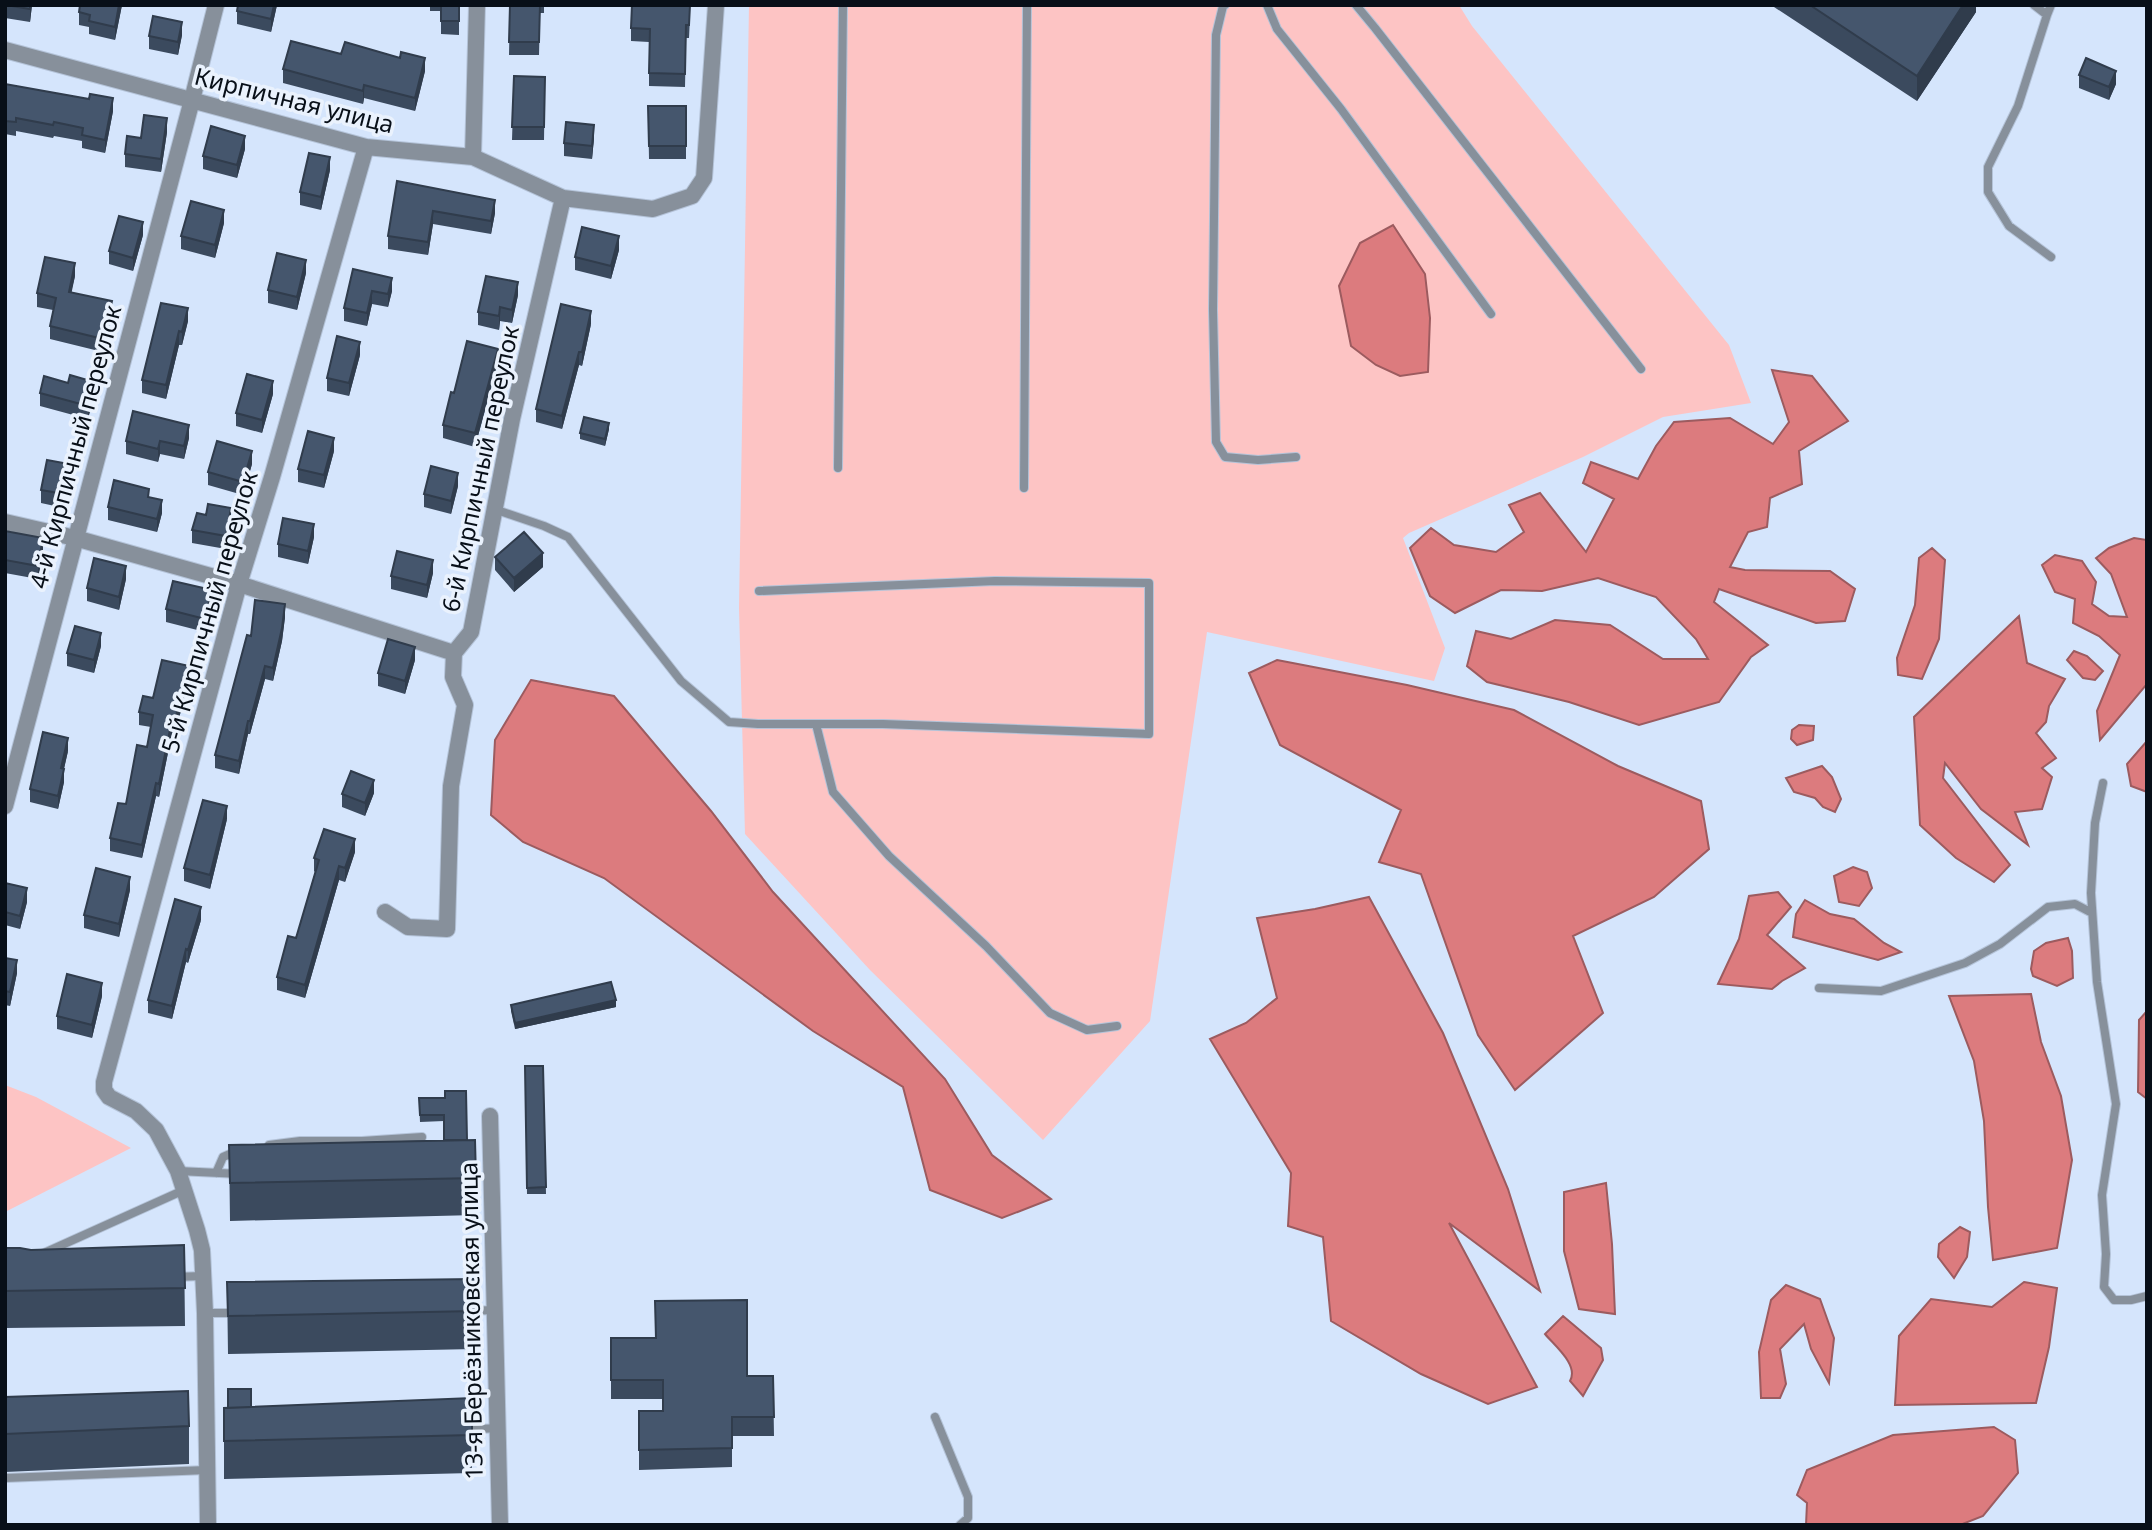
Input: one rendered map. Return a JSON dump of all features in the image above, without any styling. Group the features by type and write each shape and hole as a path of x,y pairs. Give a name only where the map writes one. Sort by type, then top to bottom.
{"street":[{"name":"4-й Кирпичный переулок","path":"5,806 216,5"},
{"path":"473,157 477,5"},
{"name":"Кирпичная улица","path":"5,50 366,147 473,157 563,198 653,209 692,196 704,178 716,5"},
{"name":"5-й Кирпичный переулок","path":"178,1171 156,1130 136,1111 109,1097 104,1090 104,1082 239,584 366,147"},
{"name":"6-й Кирпичный переулок","path":"454,653 471,632 512,419 563,198"},
{"path":"5,522 75,538 239,584 454,653 453,677 466,705 451,786 447,929 408,927 385,912"},
{"name":"13-я Берёзниковская улица","path":"490,1116 486,1168 495,1310 500,1525"},
{"path":"178,1171 202,1250 210,1440 207,1470 208,1525"}],"lane":[{"path":"838,468 843,5"},
{"path":"1024,488 1027,5"},
{"path":"1226,5 1223,6 1216,34 1213,310 1216,442 1225,457 1258,460 1296,457"},
{"path":"1267,5 1277,29 1340,109 1491,314"},
{"path":"1356,5 1641,369"},
{"path":"2034,5 2047,15"},
{"path":"2051,5 2018,107 1988,167 1988,192 2009,226 2051,257"},
{"path":"494,509 568,537 681,681 729,722 883,724 1149,734 1149,583 995,581 759,591"},
{"path":"816,724 833,792 889,856 986,946 1050,1013 1087,1030 1117,1026"},
{"path":"2103,783 2095,823 2091,893 2097,982 2116,1104 2102,1195 2106,1254 2104,1287 2114,1300 2147,1296"},
{"path":"1819,988 1881,991 1965,963 2000,944 2048,907 2076,905 2092,914"},
{"path":"264,1146 300,1141 422,1137"},
{"path":"216,1173 223,1157 252,1148"},
{"path":"178,1171 248,1174"},
{"path":"40,1255 184,1190"},
{"path":"163,1277 203,1276"},
{"path":"453,1311 495,1310"},
{"path":"205,1313 243,1313"},
{"path":"935,1417 968,1497 968,1518 960,1525"},
{"path":"456,1430 498,1428"},
{"path":"5,1478 207,1470"}],"shaded area":[{"path":"749,5 1459,5 1472,26 1729,345 1751,403 1663,417 1583,457 1403,538 1445,648 1434,681 1207,632 1150,1021 1043,1140 870,970 745,834 739,608"},
{"path":"1393,225 1425,274 1430,318 1428,372 1400,376 1376,365 1351,346 1339,286 1360,243"},
{"path":"1772,370 1812,376 1848,421 1799,451 1802,484 1770,498 1767,527 1748,532 1730,567 1745,570 1830,571 1855,589 1845,621 1816,623 1719,589 1714,602 1768,645 1751,657 1719,702 1639,725 1569,702 1487,682 1467,666 1476,631 1511,639 1555,620 1610,625 1663,659 1708,659 1696,639 1656,597 1598,578 1542,591 1501,590 1455,613 1430,596 1410,548 1431,528 1454,545 1496,552 1524,532 1509,505 1540,493 1586,552 1614,499 1583,483 1591,462 1638,479 1656,446 1674,422 1730,418 1773,444 1789,422"},
{"path":"2134,538 2147,540 2147,684 2100,740 2097,711 2120,655 2099,636 2073,623 2075,599 2055,592 2042,565 2055,555 2082,561 2096,582 2092,604 2109,616 2127,617 2111,574 2096,558 2109,548"},
{"path":"1932,548 1945,560 1939,639 1922,679 1898,675 1897,658 1915,605 1919,558"},
{"path":"2019,616 2027,663 2065,679 2049,706 2046,722 2036,733 2056,758 2042,768 2052,777 2042,809 2015,812 2028,845 1981,809 1945,763 1943,778 2010,865 1994,882 1956,858 1920,825 1914,717"},
{"path":"2074,651 2087,656 2103,671 2095,680 2083,678 2067,660"},
{"path":"1277,660 1407,685 1514,710 1618,766 1701,801 1709,849 1654,897 1573,936 1603,1013 1515,1090 1478,1035 1421,874 1379,862 1401,810 1280,745 1249,673"},
{"path":"531,680 614,696 711,811 773,892 945,1079 992,1155 1051,1199 1002,1218 930,1190 903,1087 813,1031 604,878 523,842 491,815 495,740"},
{"path":"1799,725 1814,726 1813,740 1797,745 1791,739 1792,730"},
{"path":"2147,741 2147,792 2131,786 2127,764"},
{"path":"1822,766 1832,777 1841,799 1835,812 1823,807 1815,798 1794,792 1786,778"},
{"path":"1853,867 1867,872 1872,888 1859,906 1839,902 1834,876"},
{"path":"1778,892 1791,907 1767,935 1805,968 1772,989 1718,984 1739,939 1749,896"},
{"path":"1369,897 1443,1033 1508,1189 1540,1291 1449,1223 1537,1387 1488,1404 1421,1374 1331,1321 1323,1237 1288,1226 1291,1173 1210,1039 1246,1023 1277,998 1257,918"},
{"path":"1805,900 1830,914 1854,919 1884,943 1901,952 1878,960 1793,937 1796,914"},
{"path":"2068,938 2072,951 2073,978 2057,986 2033,976 2031,969 2034,951 2046,943"},
{"path":"2031,994 2041,1042 2061,1096 2072,1160 2057,1248 1993,1260 1984,1121 1974,1061 1949,996"},
{"path":"2147,1011 2147,1099 2138,1092 2139,1020"},
{"path":"5,1085 36,1097 131,1148 5,1212"},
{"path":"1606,1183 1615,1314 1579,1309 1564,1251 1564,1192"},
{"path":"1960,1227 1970,1232 1967,1257 1954,1278 1938,1257 1939,1244"},
{"path":"2024,1282 2057,1288 2049,1347 2036,1403 1895,1405 1899,1336 1931,1299 1992,1307"},
{"path":"1786,1285 1820,1299 1834,1338 1829,1383 1811,1349 1804,1324 1780,1349 1786,1384 1780,1398 1761,1398 1759,1352 1771,1300"},
{"path":"1563,1316 1601,1348 1603,1360 1583,1396 1570,1381 1572,1375 1569,1362 1545,1334"},
{"path":"1994,1427 2015,1440 2018,1473 1983,1516 1960,1525 1806,1525 1807,1503 1797,1495 1807,1470 1893,1435"}],"building":[{"path":"6,5 30,5 30,9"},
{"path":"80,5 119,5 115,27 89,21 90,15 79,12"},
{"path":"238,5 274,5 271,19 237,11"},
{"path":"441,5 459,5 459,21 441,21"},
{"path":"510,5 540,5 539,42 509,42"},
{"path":"632,5 690,5 689,25 686,25 685,74 649,73 650,29 631,28"},
{"path":"1810,5 1963,5 1917,76"},
{"path":"153,16 182,22 178,42 149,36"},
{"path":"291,41 341,54 345,42 400,58 401,52 425,58 415,98 364,85 363,91 283,69"},
{"path":"2086,58 2116,71 2109,87 2079,75"},
{"path":"514,76 545,77 544,127 512,127"},
{"path":"5,84 89,99 90,94 113,98 105,140 82,135 83,128 54,122 53,125 16,118 16,122 5,121"},
{"path":"648,106 686,106 686,146 649,146"},
{"path":"144,115 167,118 161,159 125,154 127,136 141,138"},
{"path":"566,122 594,125 592,146 564,143"},
{"path":"211,126 245,136 237,165 203,156"},
{"path":"309,153 330,157 321,197 300,192"},
{"path":"397,181 495,200 491,221 433,211 428,242 388,236"},
{"path":"191,201 224,210 215,245 181,236"},
{"path":"119,216 143,222 133,258 109,251"},
{"path":"582,227 619,236 611,266 575,257"},
{"path":"277,253 306,260 297,297 268,290"},
{"path":"45,257 75,263 69,292 112,301 103,339 50,326 56,298 37,293"},
{"path":"353,269 392,278 388,294 372,291 367,313 344,308"},
{"path":"486,276 518,282 512,310 500,307 499,316 478,312"},
{"path":"161,303 188,308 182,332 179,331 166,385 142,380"},
{"path":"561,304 591,311 582,352 579,352 562,416 536,409"},
{"path":"337,336 360,342 349,383 327,378"},
{"path":"467,341 498,349 475,433 443,425"},
{"path":"247,374 273,381 262,420 236,413"},
{"path":"70,375 94,382 88,406 40,393 44,376 68,383"},
{"path":"133,411 189,425 184,446 160,441 158,449 126,441"},
{"path":"584,417 609,423 605,439 580,433"},
{"path":"308,431 334,438 324,475 298,469"},
{"path":"217,441 252,451 243,482 208,472"},
{"path":"47,460 69,464 64,494 41,490"},
{"path":"431,466 458,473 451,501 424,494"},
{"path":"114,480 149,489 148,497 162,500 157,519 108,507"},
{"path":"208,504 231,508 226,536 192,530 197,513 206,515"},
{"path":"283,518 314,524 308,551 278,544"},
{"path":"5,531 43,538 38,566 5,560"},
{"path":"524,532 543,553 514,578 495,557"},
{"path":"397,551 433,560 427,585 391,576"},
{"path":"94,558 126,566 119,597 87,588"},
{"path":"173,581 212,590 205,619 166,609"},
{"path":"255,600 285,604 273,668 265,666 239,761 215,755 247,635 251,636"},
{"path":"75,626 101,633 94,660 67,653"},
{"path":"388,639 415,647 405,681 378,673"},
{"path":"162,660 189,666 175,720 172,720 159,784 156,783 142,845 110,838 118,803 126,804 137,745 147,747 153,715 139,712 143,696 153,698"},
{"path":"43,732 68,738 58,796 30,789"},
{"path":"351,771 374,780 365,803 342,794"},
{"path":"203,800 227,806 210,875 184,868"},
{"path":"324,829 355,839 345,868 339,866 305,985 277,977 288,936 296,938 319,860 314,858"},
{"path":"96,868 130,877 119,924 84,915"},
{"path":"5,883 27,888 20,916 5,912"},
{"path":"175,899 201,907 188,950 186,949 172,1006 148,1000"},
{"path":"5,958 17,960 10,992 5,991"},
{"path":"67,974 102,983 92,1025 57,1016"},
{"path":"611,982 616,1000 515,1023 511,1005"},
{"path":"525,1066 543,1066 546,1187 527,1188"},
{"path":"445,1091 466,1091 467,1140 444,1140 444,1115 420,1115 419,1098 445,1098"},
{"path":"475,1140 476,1178 230,1183 229,1145"},
{"path":"184,1245 185,1288 5,1291 5,1248 31,1250"},
{"path":"475,1279 475,1311 228,1316 227,1282"},
{"path":"747,1300 747,1376 773,1376 774,1417 732,1417 732,1448 639,1450 639,1411 663,1411 663,1380 611,1380 611,1338 656,1338 655,1301"},
{"path":"228,1389 251,1389 251,1407 228,1408"},
{"path":"188,1391 189,1426 5,1434 5,1397"},
{"path":"472,1398 472,1435 224,1441 224,1408"}]}
